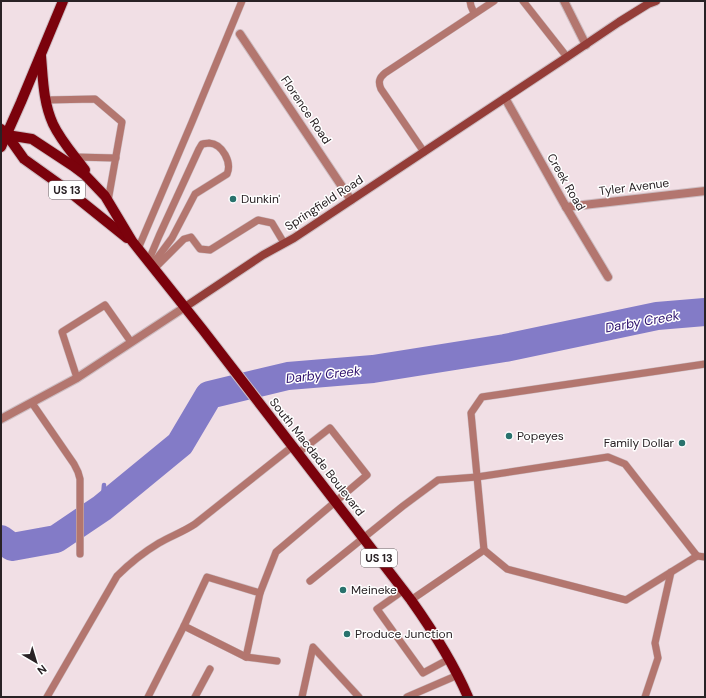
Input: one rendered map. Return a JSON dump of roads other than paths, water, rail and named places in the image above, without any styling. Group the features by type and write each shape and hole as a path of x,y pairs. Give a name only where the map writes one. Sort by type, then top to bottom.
{"main road":[{"path":"1,147 4,132 21,102 63,1"},
{"name":"Springfield Road","path":"185,307 263,255 294,238 619,22 648,4 656,1"},
{"path":"41,54 46,100 57,132 95,185"},
{"name":"South Macdade Boulevard","path":"4,132 24,159 66,189 135,245"},
{"name":"South Macdade Boulevard","path":"4,132 32,139 73,166 105,196 135,245 185,307 404,590 426,621 449,658 468,697"}],"street":[{"path":"564,1 586,45"},
{"name":"Florence Road","path":"240,34 351,200"},
{"name":"Creek Road","path":"505,98 608,278"},
{"name":"Tyler Avenue","path":"566,207 705,191"},
{"name":"Springfield Road","path":"1,419 77,378 185,307"}],"lane":[{"path":"135,245 192,122 242,1"},
{"path":"470,1 474,13"},
{"path":"424,152 381,89 379,81 385,73 494,1"},
{"path":"523,1 567,57"},
{"path":"46,100 95,99 122,122 108,200"},
{"path":"202,144 214,144 222,150 227,161 229,169 227,174 196,194 172,238 152,265 159,236 199,149 202,144"},
{"path":"75,157 116,158"},
{"path":"152,265 184,239 191,237 200,249 210,250 258,220 272,223 284,244"},
{"path":"77,378 62,332 105,305 131,342"},
{"path":"705,364 482,398 471,413 484,550 507,569 626,600 697,556 705,557"},
{"path":"32,403 78,472 80,479 80,554"},
{"path":"47,697 117,576 126,567 153,547 195,524 295,450 330,428 367,475 276,552 260,593 246,657"},
{"path":"310,581 403,506 438,480 477,477 608,457 625,464 697,556"},
{"path":"411,600 484,550"},
{"path":"645,697 658,658 655,643 671,572"},
{"path":"148,697 207,577 260,593"},
{"path":"404,590 377,609 423,673 449,658"},
{"path":"184,626 246,657 277,661"},
{"path":"302,697 313,646 359,697"},
{"path":"195,697 210,669"},
{"path":"407,697 458,675"}],"waterway":[{"name":"Darby Creek","path":"1,539 12,547 56,539 102,508 180,444 209,395 288,376 373,369 505,348 657,316 705,312"},
{"path":"102,508 104,485"}],"place":[{"name":"Dunkin'","path":"233,199"},
{"name":"Popeyes","path":"509,436"},
{"name":"Family Dollar","path":"682,443"},
{"name":"Meineke","path":"343,590"},
{"name":"Produce Junction","path":"347,634"}]}
